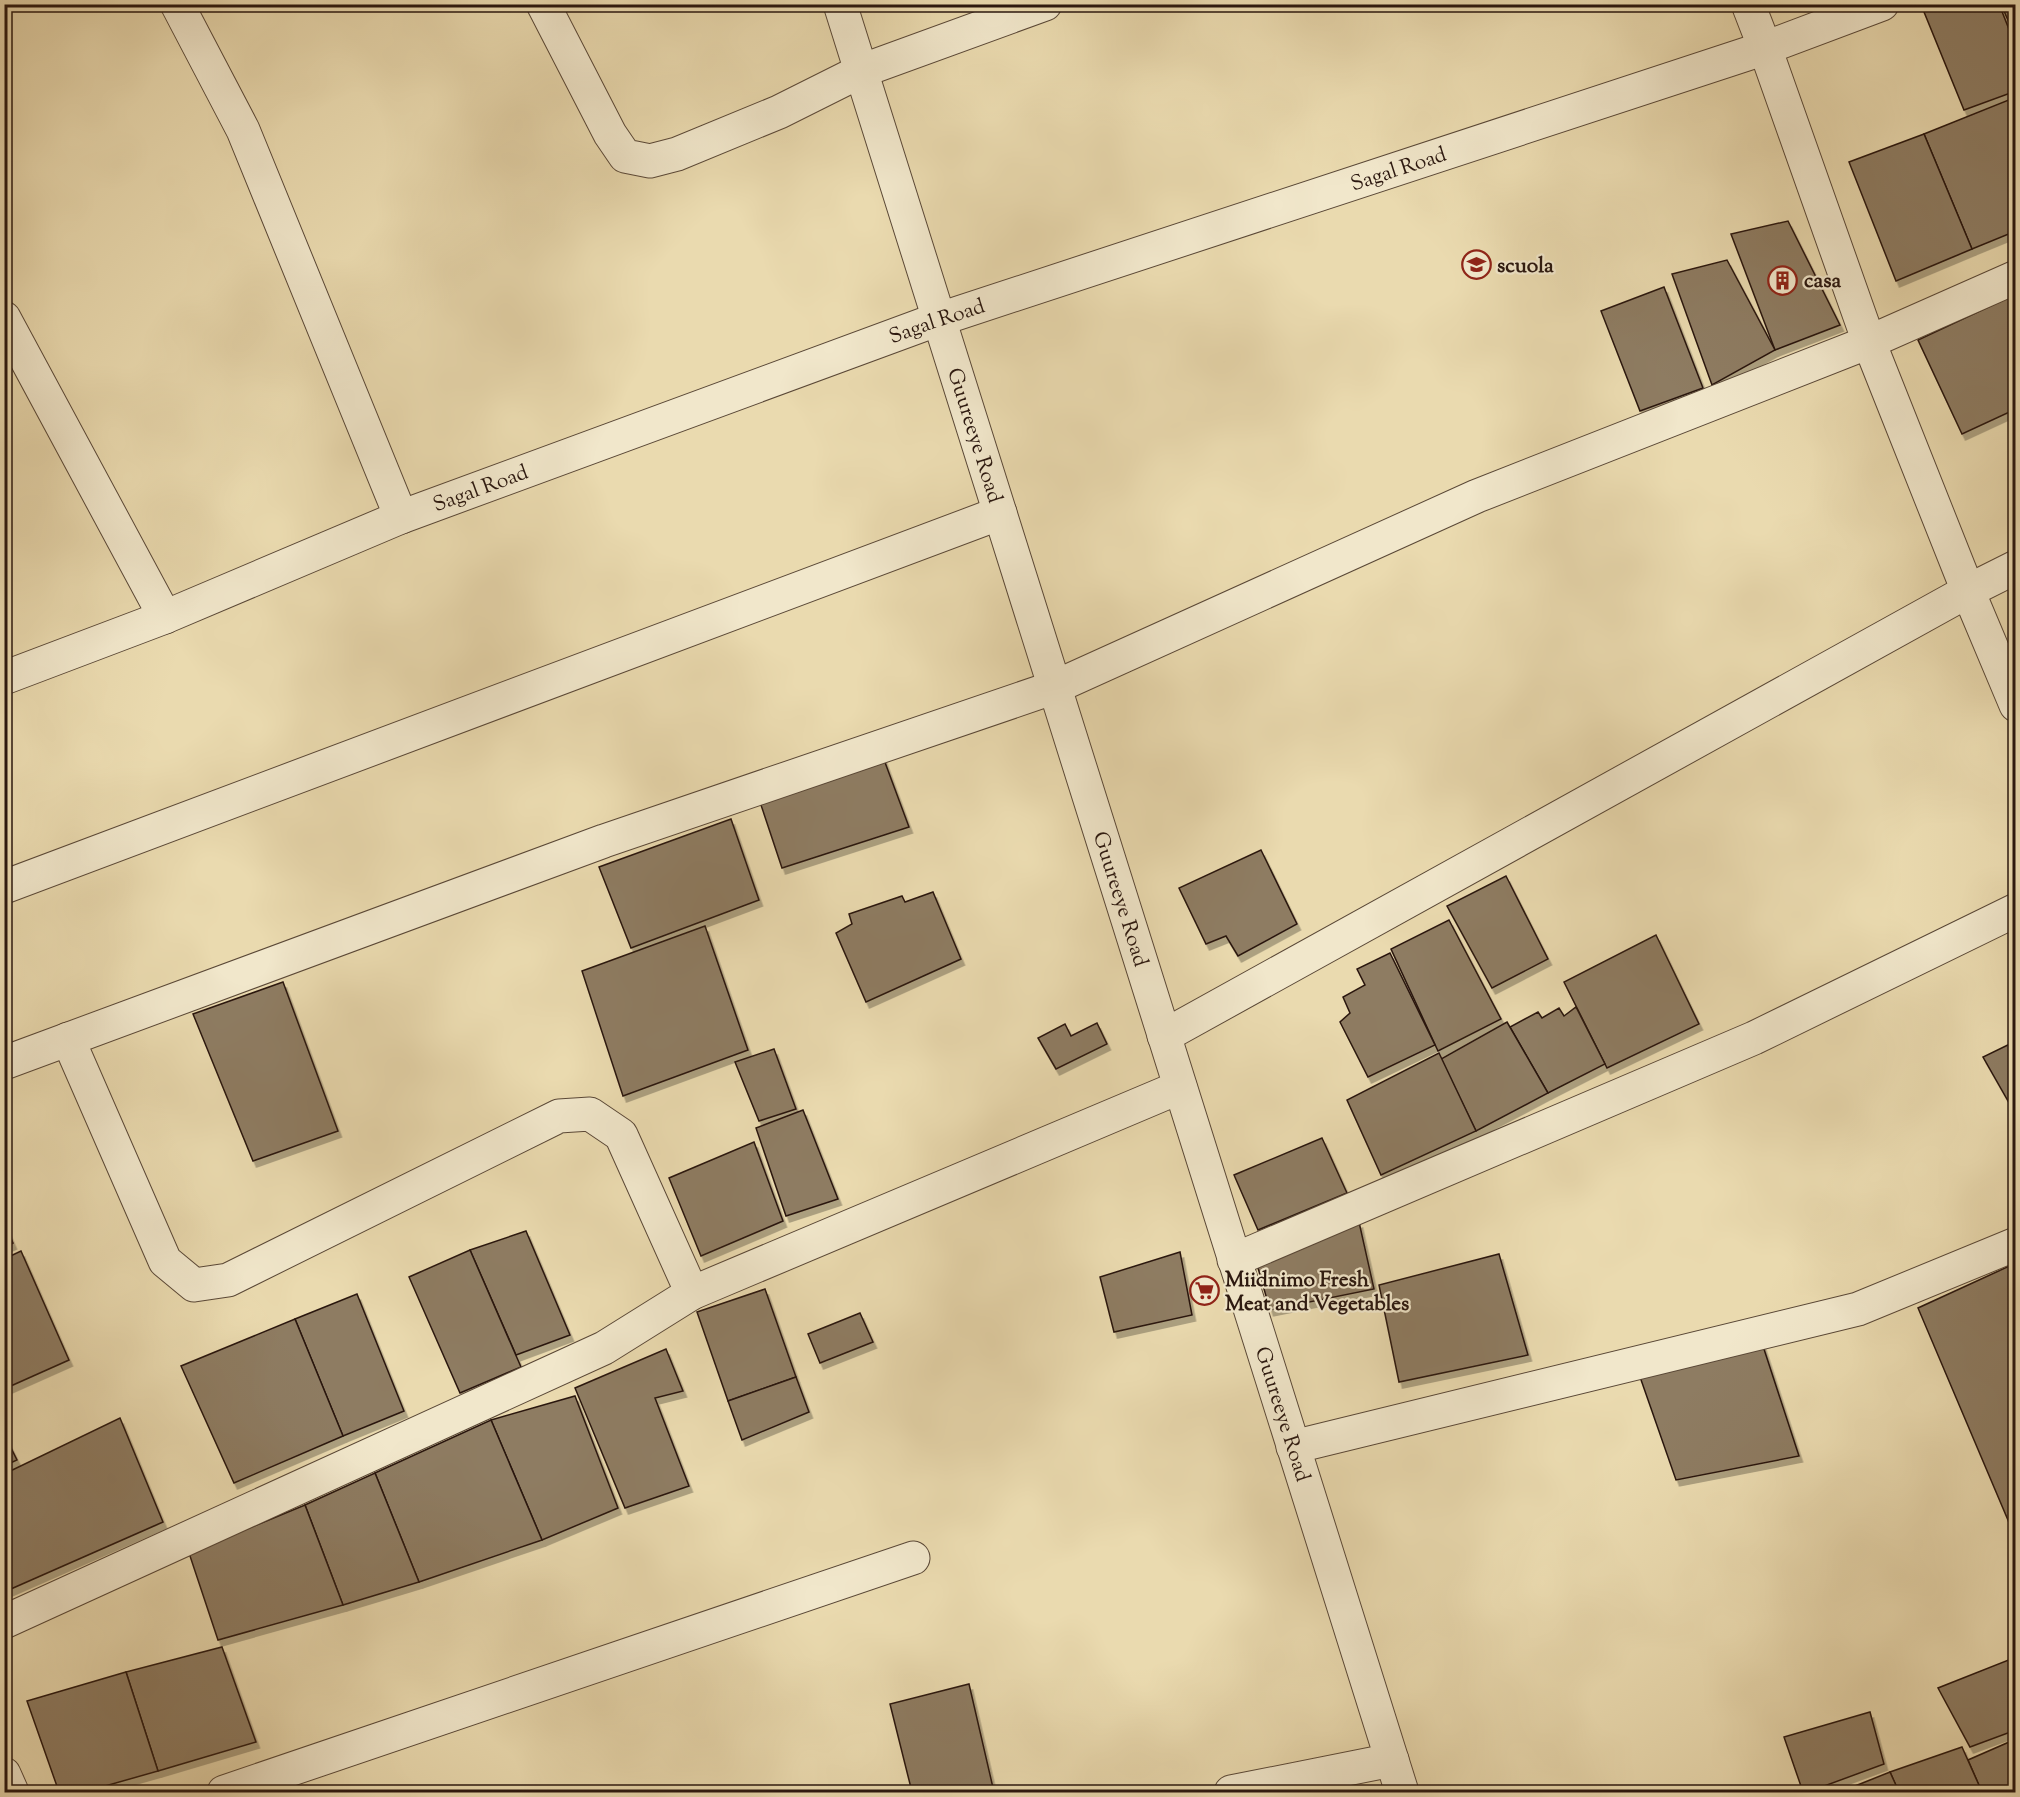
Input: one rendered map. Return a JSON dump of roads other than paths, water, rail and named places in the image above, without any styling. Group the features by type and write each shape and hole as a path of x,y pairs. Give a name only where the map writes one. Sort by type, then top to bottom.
{"street":[{"path":"177,4 243,130 401,517"},
{"path":"543,4 610,134 624,156 650,161 677,154 779,112 861,71 1045,4"},
{"name":"Guureeye Road","path":"840,4 1402,1792"},
{"path":"1748,4 1869,342 2016,705"},
{"name":"Sagal Road","path":"4,678 165,617 401,517 939,319 1765,48 1882,4"},
{"path":"4,1063 604,841 1055,687 1477,496 1869,342 2016,277"},
{"path":"4,318 165,617"},
{"path":"4,887 1000,513"},
{"path":"1164,1036 1968,591 2016,567"},
{"path":"1234,1260 1754,1038 2016,910"},
{"path":"68,1038 165,1261 194,1285 228,1280 559,1116 590,1114 621,1135 692,1293"},
{"path":"4,1622 604,1348 692,1293 1180,1088"},
{"path":"1293,1447 1858,1309 2016,1244"},
{"path":"224,1792 913,1558"},
{"path":"1231,1792 1392,1760"},
{"path":"4,1774 12,1792"}],"place":[{"name":"scuola","path":"1476,265"},
{"name":"casa","path":"1783,280"},
{"name":"Miidnimo Fresh Meat and Vegetables","path":"1204,1291"}]}
